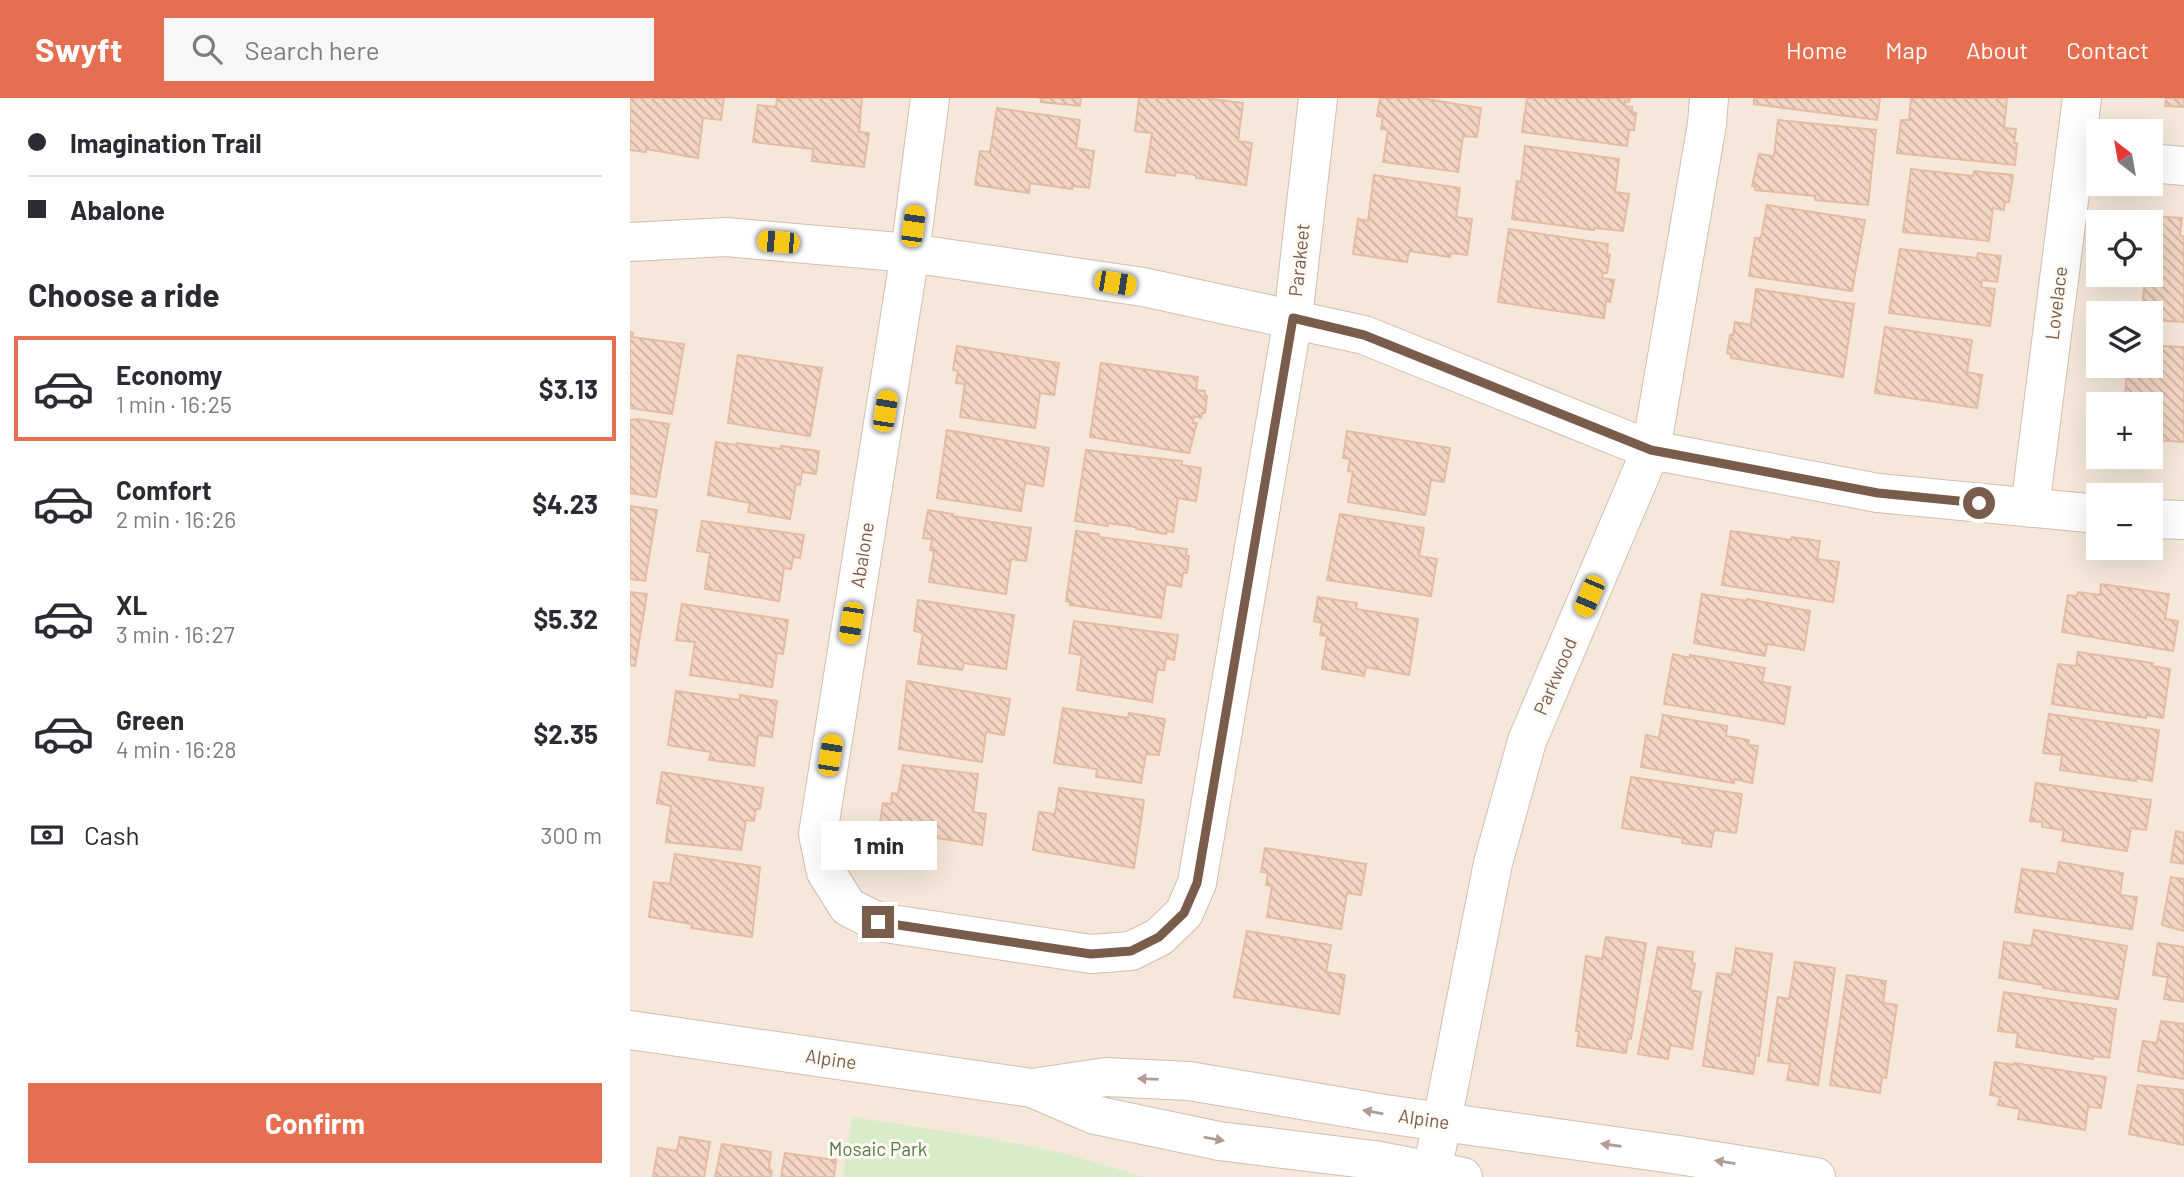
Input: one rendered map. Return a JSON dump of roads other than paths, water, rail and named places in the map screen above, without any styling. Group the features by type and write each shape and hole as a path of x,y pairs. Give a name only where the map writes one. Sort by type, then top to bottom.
{"street":[{"name":"Abalone","path":"930,98 910,253 818,834 826,872 848,907 878,922 985,939"},
{"name":"Parakeet","path":"985,939 1091,954 1131,951 1159,937 1184,913 1197,883 1293,318 1318,98"},
{"name":"Parkwood","path":"1442,1175 1440,1122 1493,863 1527,741 1651,450 1707,124 1709,98"},
{"name":"Lovelace","path":"2030,508 2086,159 2082,98"},
{"path":"2163,164 2184,166"},
{"path":"630,242 726,237 910,253 1143,287 1364,335 1651,450 1878,493 2086,513"},
{"path":"2163,519 2184,520"},
{"name":"Alpine","path":"630,1030 1032,1087 1106,1077 1189,1081 1440,1122 1816,1177"},
{"name":"Alpine","path":"1032,1087 1095,1115 1219,1141 1374,1160 1442,1175"}],"park label":[{"name":"Mosaic Park","path":"878,1149"}]}
